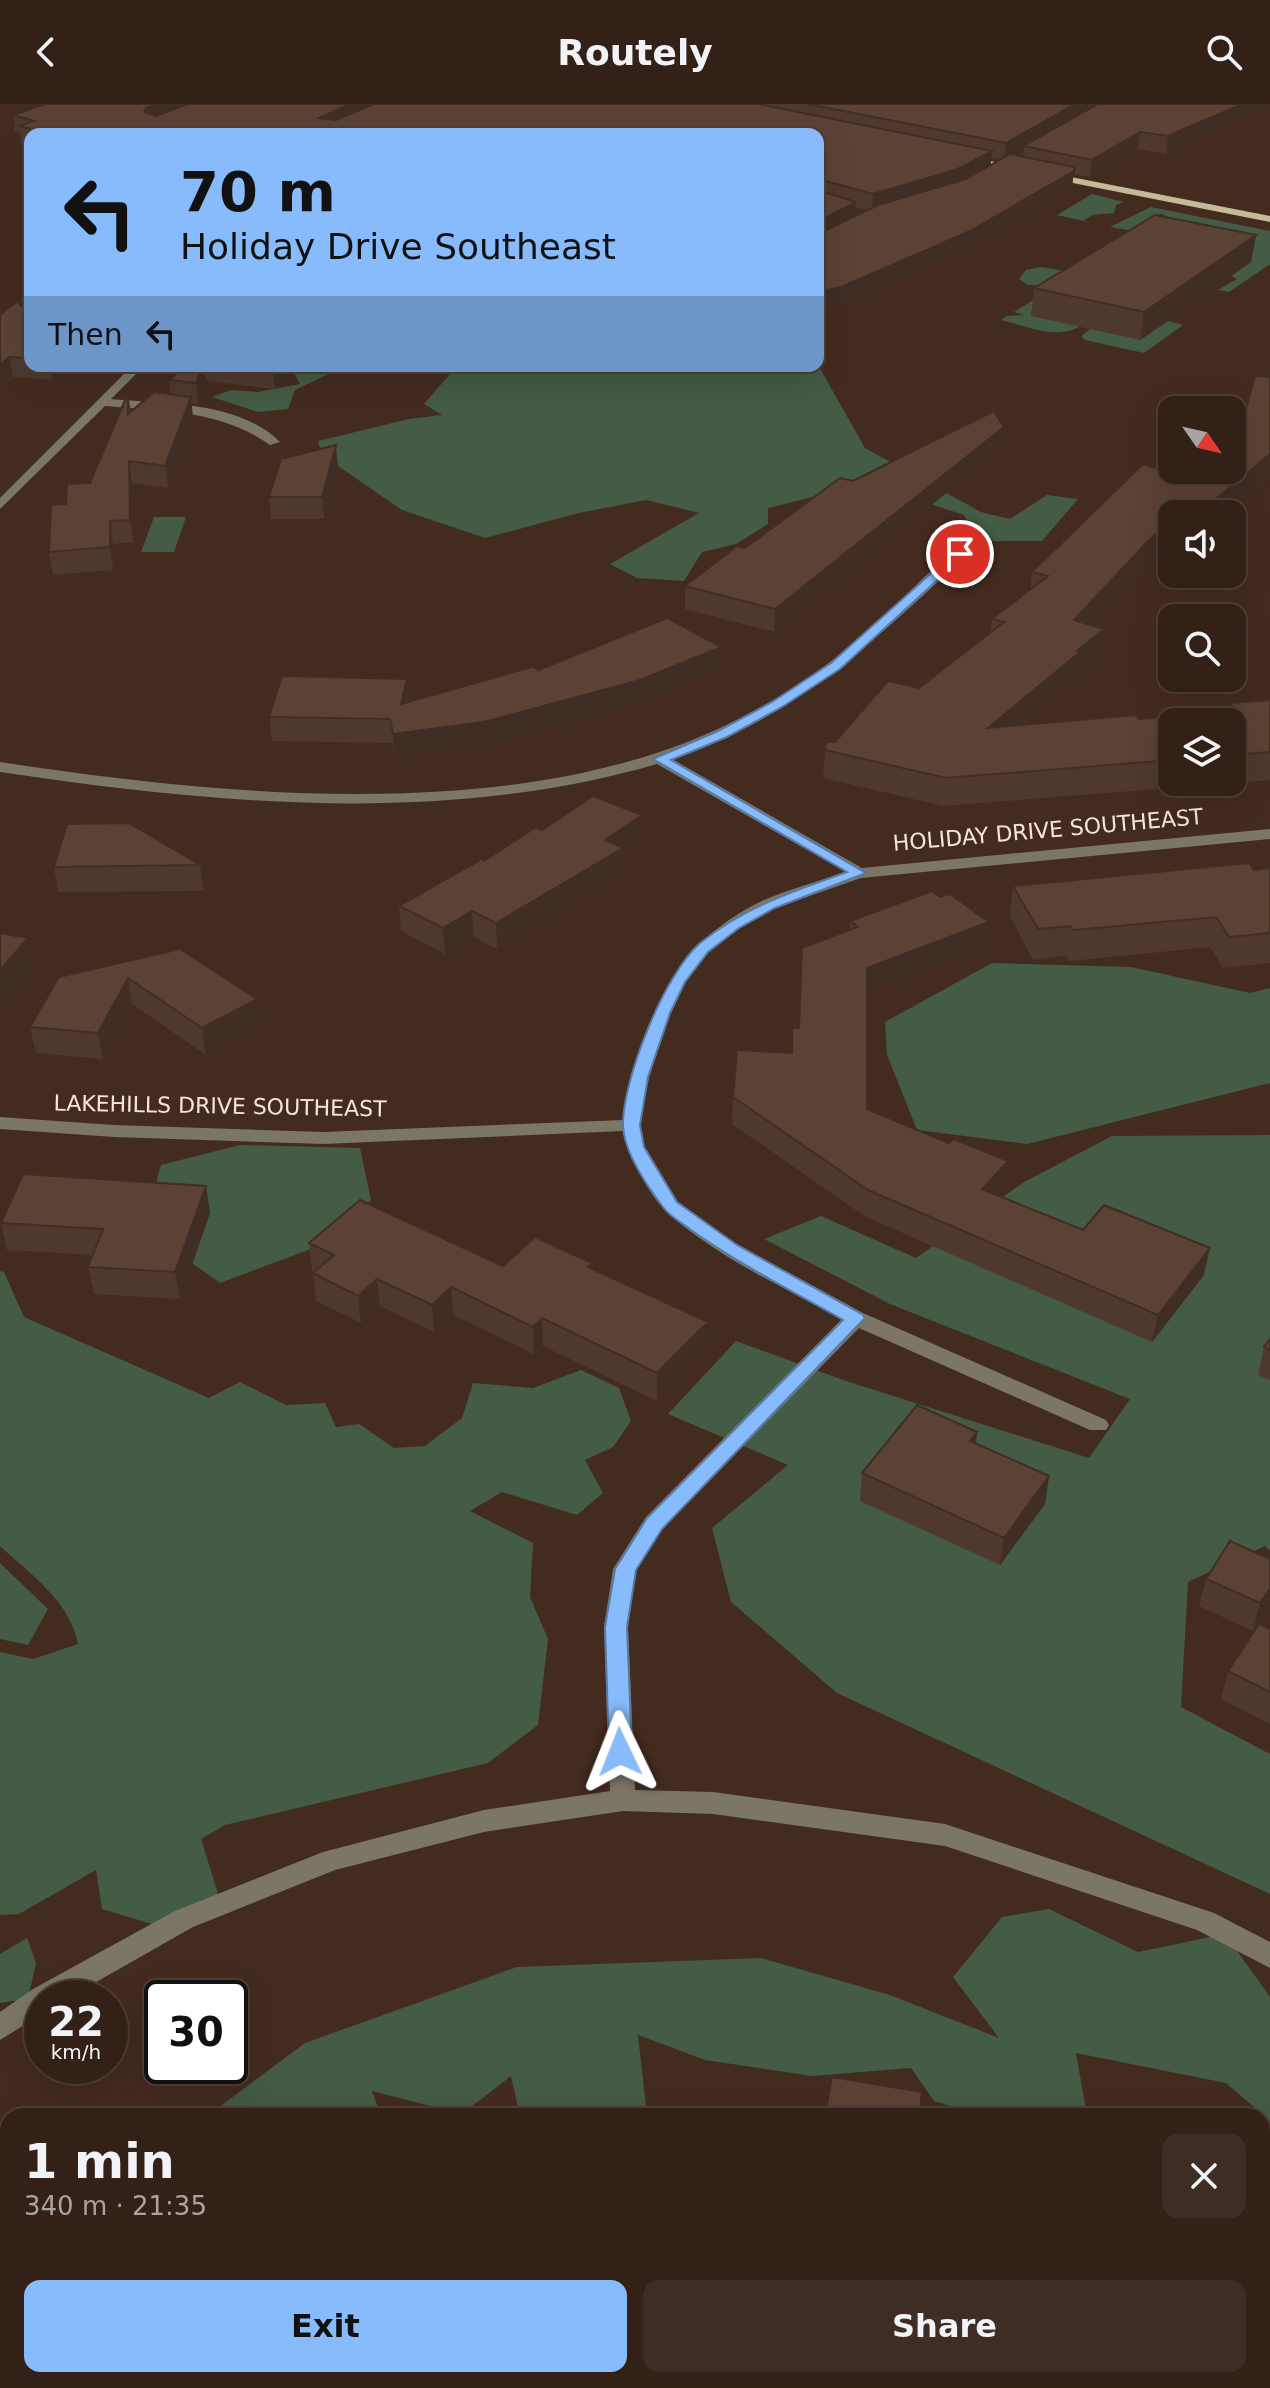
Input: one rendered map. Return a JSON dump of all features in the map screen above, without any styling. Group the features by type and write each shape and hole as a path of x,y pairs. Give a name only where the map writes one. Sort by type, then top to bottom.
{"main road":[{"path":"950,156 1270,219"}],"street":[{"path":"986,178 1019,158"},
{"path":"0,505 132,372"},
{"path":"101,402 219,415 259,428 274,442"},
{"path":"0,767 110,785 307,799 395,800 497,792 660,759 722,734 777,705 835,666 960,554"},
{"path":"660,759 859,873"},
{"name":"HOLIDAY DRIVE SOUTHEAST","path":"631,1125 640,1077 662,1013 678,981 702,949 733,925 769,904 859,873 1270,834"},
{"name":"LAKEHILLS DRIVE SOUTHEAST","path":"0,1123 114,1131 323,1138 631,1125"},
{"path":"631,1125 635,1147 671,1206 731,1250 856,1318 1098,1425"},
{"path":"623,1800 616,1627 625,1569 654,1523 856,1318"},
{"path":"74,1980 184,1919 332,1860 484,1821 623,1800 713,1803 945,1835 1205,1921 1270,1956"},
{"path":"0,2027 24,2010"}],"green space":[{"path":"1092,194 1124,202 1116,205 1114,213 1092,215 1083,221 1057,215"},
{"path":"1151,207 1270,231 1270,264 1229,292 1218,290 1237,279 1144,228 1165,215 1160,214 1133,231 1110,227"},
{"path":"1041,267 1071,272 1086,323 1076,329 1055,332 1001,320 1007,316 1024,315 1014,312 1056,286 1028,285 1019,279 1026,270"},
{"path":"1168,321 1183,325 1144,353 1085,340 1081,336 1096,325 1140,340"},
{"path":"294,372 333,372 295,390 288,409 258,412 212,397 231,390 258,392 300,384"},
{"path":"452,372 822,372 865,448 981,512 1010,519 1047,495 1078,499 1042,541 979,541 964,515 912,498 825,494 768,508 768,524 736,544 702,552 684,581 637,578 610,564 699,513 646,500 579,513 485,538 402,510 322,455 318,441 409,419 442,415 424,404"},
{"path":"154,517 186,517 174,552 141,552"},
{"path":"992,963 1131,967 1250,993 1270,988 1270,1083 1027,1144 917,1130 887,1055 885,1022"},
{"path":"1270,1135 1270,1551 1265,1546 1188,1582 1181,1707 1270,1754 1270,1894 837,1693 731,1602 712,1528 788,1465 668,1414 736,1341 846,1381 1089,1458 1130,1399 890,1304 764,1239 821,1216 916,1258 1024,1182 1112,1136"},
{"path":"240,1145 360,1148 371,1200 324,1244 220,1283 158,1239 151,1200 161,1165"},
{"path":"0,1271 4,1272 24,1317 209,1398 240,1382 286,1405 325,1403 336,1427 359,1424 394,1448 425,1446 462,1418 473,1383 533,1388 581,1370 619,1388 631,1421 613,1447 585,1460 603,1493 577,1515 502,1492 470,1511 533,1543 530,1597 548,1639 538,1725 488,1763 225,1825 201,1839 220,1900 162,1927 102,1909 96,1870 19,1914 0,1915 0,1652 33,1659 78,1644 74,1629 58,1601 0,1546"},
{"path":"0,1563 48,1609 28,1645 0,1639"},
{"path":"1049,1909 1138,1952 1225,1934 1270,1997 1270,2108 1255,2108 1226,2083 1076,2053 1086,2108 957,2108 934,2101 911,2068 812,2076 705,2060 638,2035 646,2108 518,2108 511,2076 470,2108 439,2108 372,2091 378,2108 218,2108 305,2043 517,1967 761,1958 890,1995 999,2038 953,1977 1002,1917"},
{"path":"27,1938 36,1963 32,1980 24,1980 24,2000 0,2003 0,1954"}],"building":[{"path":"45,104 158,104 146,108 144,112 156,116 188,104 351,104 319,118 336,120 374,104 758,104 992,151 958,169 873,194 824,181 824,128 28,128 19,126 34,121 13,115"},
{"path":"808,104 1075,104 1006,143"},
{"path":"1098,104 1242,104 1168,136 1140,132 1092,160 1024,146"},
{"path":"1010,154 1074,167 1074,171 970,231 841,287 824,291 824,231 878,205 966,179"},
{"path":"824,192 856,202 824,219"},
{"path":"1155,215 1256,235 1144,312 1034,288"},
{"path":"17,301 24,309 24,358 9,357 0,365 0,315"},
{"path":"178,372 200,372 196,383 169,380"},
{"path":"1255,376 1270,377 1270,454 1246,474 1246,409"},
{"path":"154,392 191,397 165,466 129,461 130,520 110,521 110,547 49,552 51,505 66,504 67,484 90,483 128,393 128,414"},
{"path":"994,411 1004,427 775,609 685,586 737,546 745,548 840,478 853,481"},
{"path":"336,445 322,497 269,497 281,459"},
{"path":"1143,464 1158,469 1158,484 1234,484 1215,500 1158,500 1158,533 1074,620 1104,629 988,728 1135,715 1139,719 1158,717 1158,761 946,778 825,750 826,742 835,742 888,681 919,688 1004,622 992,619 1048,576 1032,572"},
{"path":"667,618 721,647 640,680 484,722 393,734 390,719 269,717 282,676 407,679 401,704 532,667 539,670"},
{"path":"1270,700 1270,752 1246,754 1246,708 1234,708 1230,703"},
{"path":"593,796 642,815 605,840 623,848 496,923 472,911 443,928 399,906 482,859 484,861 536,827 542,830"},
{"path":"129,823 200,865 54,867 67,824"},
{"path":"1249,863 1254,870 1270,868 1270,933 1229,937 1216,917 1074,930 1070,926 1038,929 1013,886"},
{"path":"932,891 940,897 950,894 989,922 867,968 867,1109 949,1143 954,1139 1008,1161 982,1189 1083,1230 1104,1205 1210,1248 1158,1315 868,1190 733,1097 737,1050 792,1053 792,1028 799,1028 802,948 858,927 850,921"},
{"path":"0,933 28,938 0,970"},
{"path":"180,949 257,999 202,1028 128,978 98,1033 30,1027 59,977"},
{"path":"23,1174 206,1186 175,1272 88,1267 103,1229 1,1223"},
{"path":"360,1200 503,1266 535,1237 592,1263 588,1267 708,1322 657,1373 542,1318 533,1327 451,1287 432,1305 377,1279 358,1296 313,1273 334,1255 309,1243"},
{"path":"917,1405 977,1432 970,1441 1049,1476 1004,1538 862,1473"},
{"path":"1230,1541 1270,1559 1270,1588 1260,1603 1206,1579"},
{"path":"1259,1624 1270,1629 1270,1692 1228,1671"},
{"path":"832,2077 922,2092 920,2108 826,2108"}],"route":[{"path":"620,1752 616,1627 625,1569 654,1523 856,1318 731,1250 671,1206 635,1147 631,1125 640,1077 662,1013 678,981 702,949 733,925 769,904 859,873 660,759 722,734 777,705 835,666 960,554"}]}
